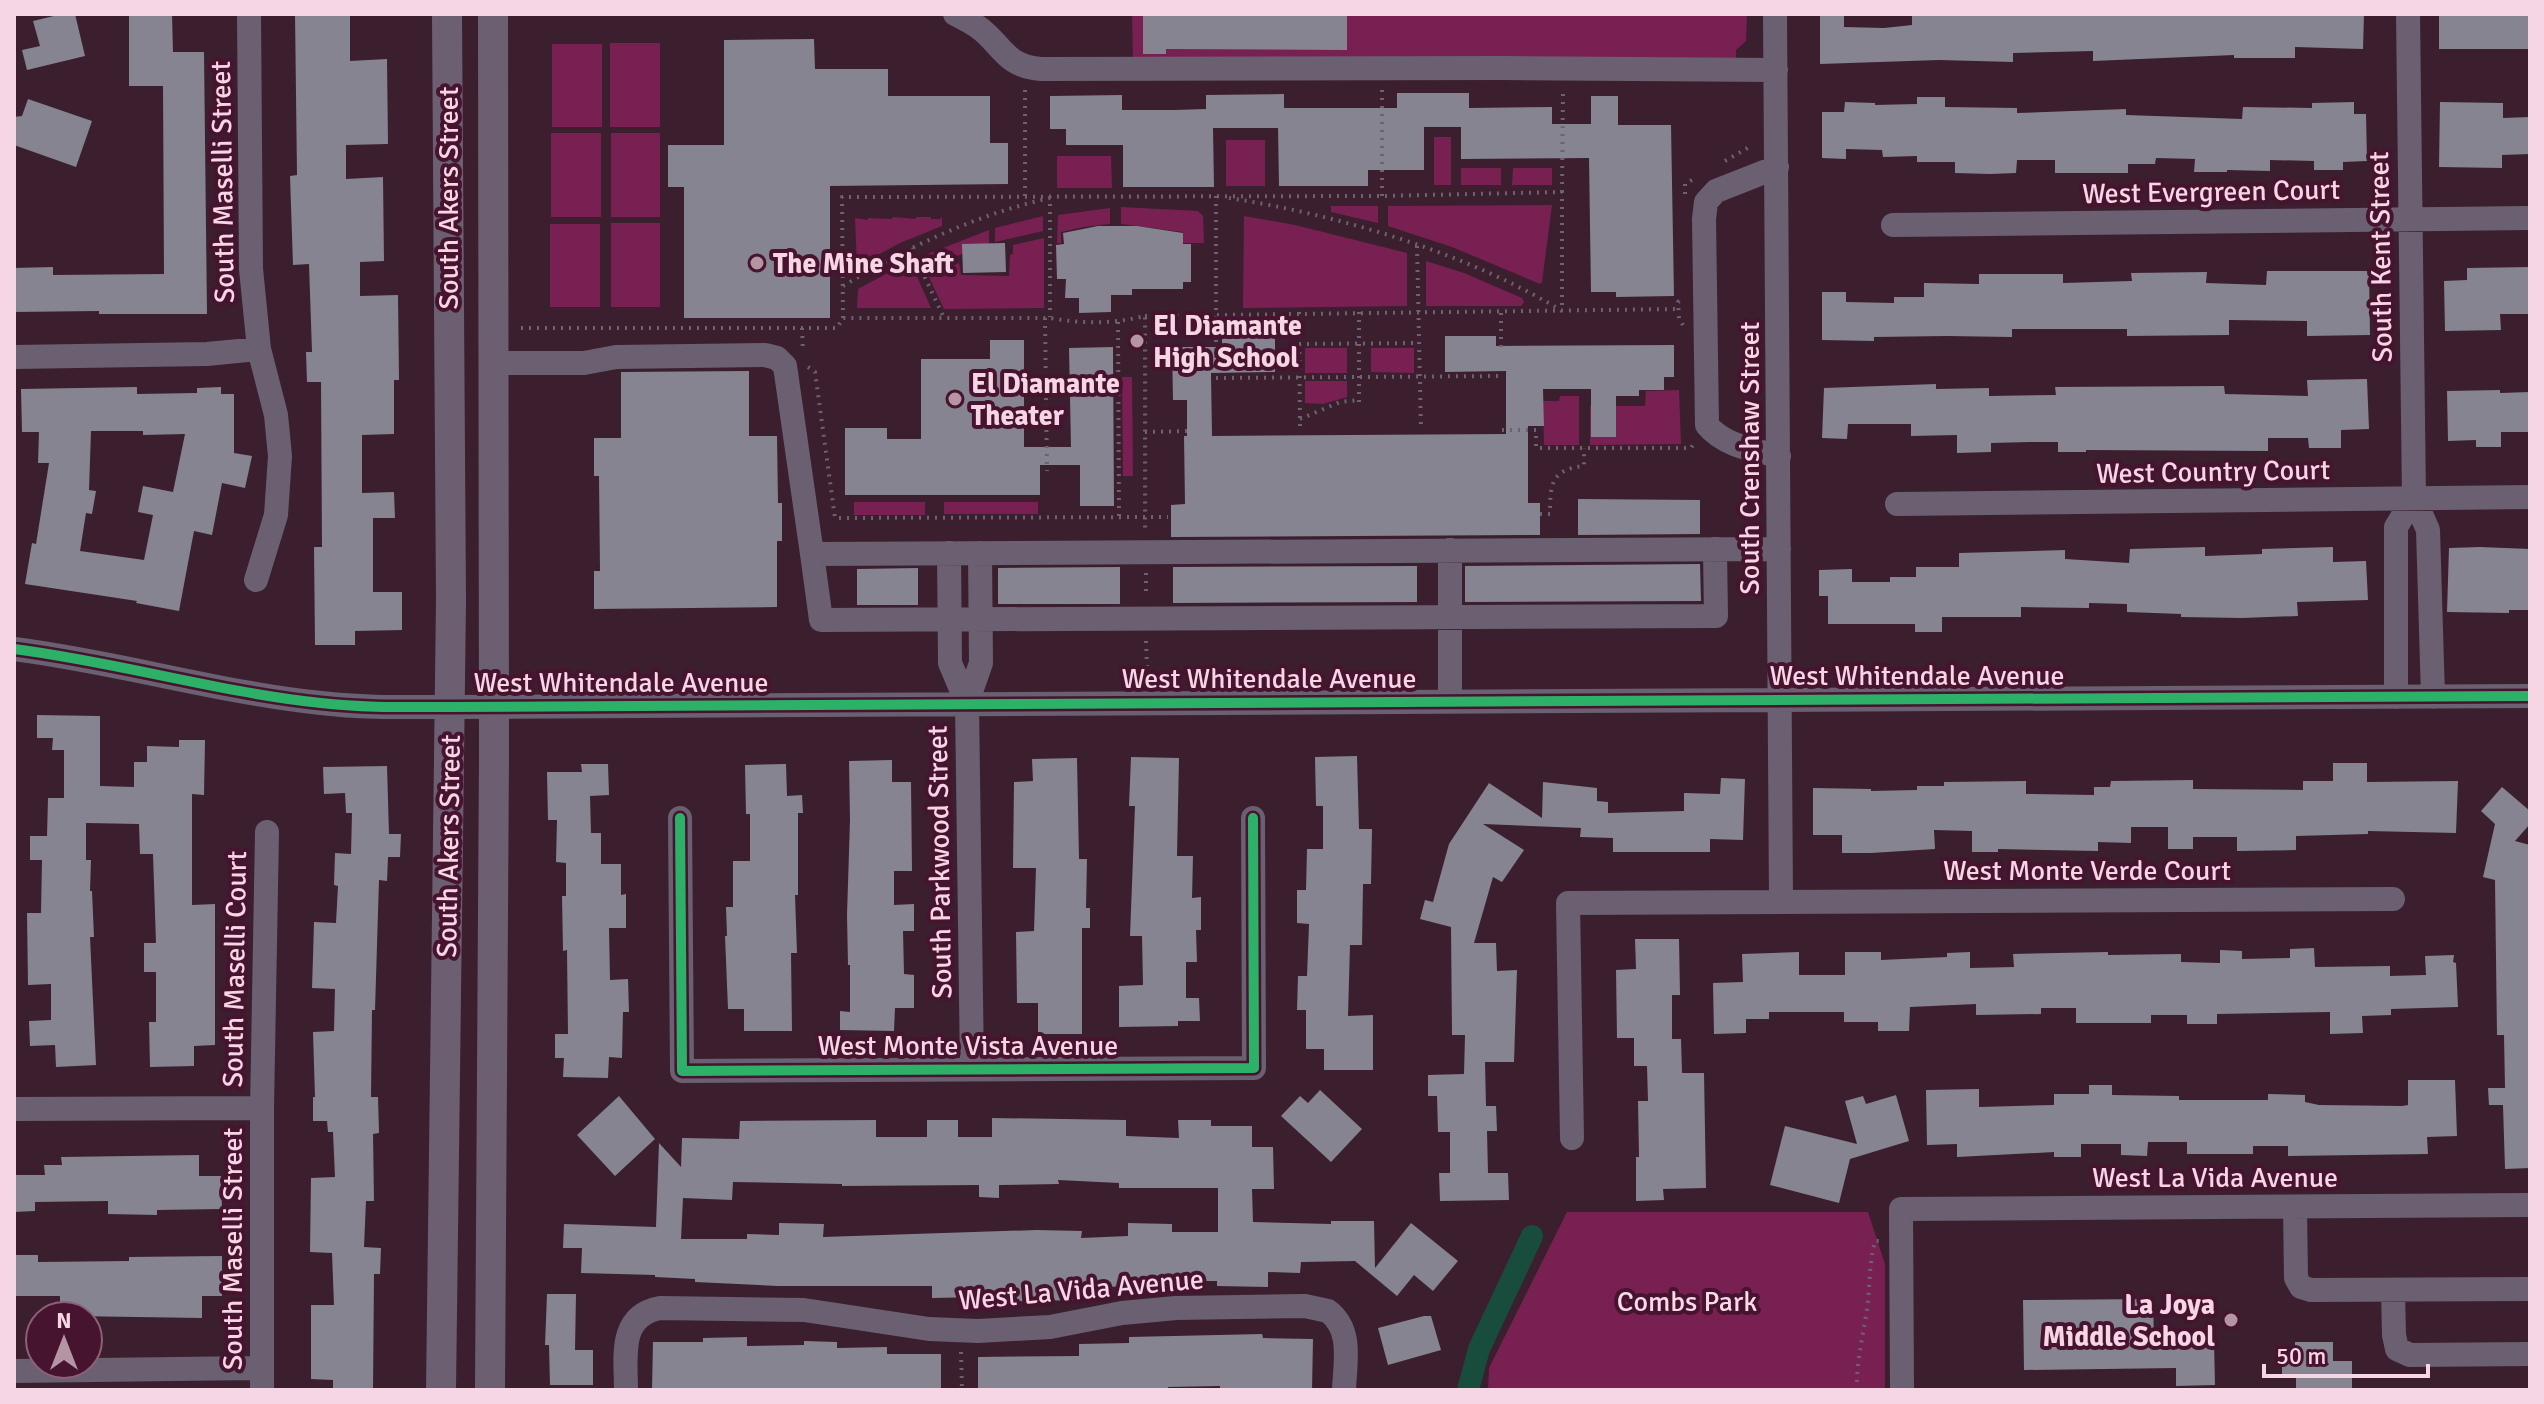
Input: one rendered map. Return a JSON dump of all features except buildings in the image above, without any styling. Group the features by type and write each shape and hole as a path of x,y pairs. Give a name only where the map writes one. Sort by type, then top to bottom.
{"main road":[{"name":"South Akers Street","path":"444,1381 450,707 447,14"},
{"name":"South Akers Street","path":"490,1390 493,14"}],"street":[{"name":"South Maselli Street","path":"249,14 251,269 259,349"},
{"path":"955,14 980,28 1002,53 1025,68 1776,70"},
{"name":"South Crenshaw Street","path":"1775,14 1781,901"},
{"name":"South Kent Street","path":"2408,14 2414,498 2428,530 2433,697"},
{"path":"1777,167 1716,191 1706,202 1704,219 1707,425 1714,434 1738,446 1779,456"},
{"name":"West Evergreen Court","path":"1893,225 2530,218"},
{"path":"14,357 207,354 259,349 276,415 280,456 276,515 256,580"},
{"path":"494,363 584,363 616,357 765,355 777,358 785,366 821,620 1716,616 1715,549"},
{"name":"West Country Court","path":"1897,504 2530,497"},
{"name":"South Kent Street","path":"2396,697 2396,527 2414,498"},
{"path":"812,554 1779,549"},
{"path":"1450,550 1450,701"},
{"path":"949,553 950,663 967,703"},
{"path":"967,703 981,663 980,553"},
{"name":"West Whitendale Avenue","path":"14,649 69,656 207,685 322,703 450,707 2530,696"},
{"name":"South Parkwood Street","path":"967,703 972,1069"},
{"name":"West Monte Vista Avenue","path":"680,818 682,1071 1254,1068 1253,818"},
{"name":"South Maselli Court","path":"262,1108 267,832"},
{"name":"West Monte Verde Court","path":"1572,1138 1568,903 2393,899"},
{"name":"South Maselli Street","path":"261,1379 262,1108"},
{"path":"14,1109 262,1108"},
{"name":"West La Vida Avenue","path":"1901,1241 1901,1209 2530,1205"},
{"path":"2295,1207 2296,1278 2301,1287 2311,1290 2530,1289"},
{"path":"1901,1241 1902,1390"},
{"path":"2393,1290 2397,1349 2410,1355 2530,1354"},
{"name":"West La Vida Avenue","path":"626,1390 626,1337 637,1319 660,1308 834,1313 929,1329 996,1331 1050,1327 1159,1309 1305,1306 1328,1311 1338,1320 1346,1337 1344,1390"},
{"path":"14,1371 261,1379"}],"path":[{"path":"1025,68 1025,196"},
{"path":"1382,68 1382,196"},
{"path":"1562,311 1563,68"},
{"path":"521,328 837,328 843,318 842,197 1382,196 1562,192"},
{"path":"1216,196 1295,211 1417,246 1498,277 1562,311"},
{"path":"1216,196 1216,368"},
{"path":"843,286 911,248 959,226 1015,206 1050,198"},
{"path":"1047,471 1050,198"},
{"path":"1417,246 1421,430"},
{"path":"911,248 944,318"},
{"path":"843,318 1048,318 1079,323 1118,322 1145,316 1299,312 1501,313 1678,309"},
{"path":"1299,312 1300,430"},
{"path":"1300,419 1340,402 1359,404 1359,312"},
{"path":"1501,313 1501,351"},
{"path":"1145,316 1145,552"},
{"path":"1118,322 1119,518"},
{"path":"802,328 802,350 808,368 815,372 835,518 1168,517"},
{"path":"1299,344 1419,343"},
{"path":"1216,378 1501,376"},
{"path":"1502,430 1536,430 1536,448 1691,448 1707,425"},
{"path":"1145,432 1190,431"},
{"path":"1540,514 1550,514 1550,494 1556,478 1570,467 1584,466 1584,448"},
{"path":"1857,1390 1860,1341 1875,1241 1901,1241"},
{"path":"961,1350 962,1390"}],"green space":[{"path":"1132,14 1747,14 1746,41 1736,50 1736,58 1133,61"},
{"path":"610,43 660,43 660,127 610,127"},
{"path":"552,44 602,44 602,127 552,127"},
{"path":"551,133 601,133 601,217 551,217"},
{"path":"611,133 660,133 660,217 611,217"},
{"path":"1434,137 1451,137 1451,185 1434,185"},
{"path":"1226,140 1265,140 1265,186 1226,186"},
{"path":"1057,156 1111,156 1112,188 1057,188"},
{"path":"1461,168 1501,168 1501,185 1461,185"},
{"path":"1513,168 1552,168 1552,185 1512,185"},
{"path":"1552,205 1540,284 1452,247 1388,226 1388,206"},
{"path":"1331,206 1378,206 1378,223 1331,212"},
{"path":"1121,207 1198,211 1203,216 1204,243 1183,243 1183,232 1121,224"},
{"path":"1110,208 1110,224 1061,232 1061,243 1057,243 1058,215"},
{"path":"1043,216 1043,231 995,242 995,228"},
{"path":"1244,216 1295,225 1407,253 1407,306 1243,308"},
{"path":"942,217 942,226 900,243 857,266 855,218"},
{"path":"611,223 660,223 660,307 611,307"},
{"path":"550,224 600,224 600,307 550,307"},
{"path":"989,230 989,244 925,268 920,257"},
{"path":"1044,238 1044,308 944,309 928,275 959,263 961,275 1009,276 1013,245"},
{"path":"910,261 931,308 857,308 858,289"},
{"path":"1426,261 1464,273 1522,298 1524,302 1521,306 1426,306"},
{"path":"1305,348 1347,348 1347,373 1305,373"},
{"path":"1371,348 1414,348 1414,373 1371,372"},
{"path":"1122,377 1132,377 1133,476 1123,476"},
{"path":"1305,381 1347,381 1347,397 1323,404 1305,403"},
{"path":"1679,390 1681,444 1590,445 1590,406 1645,406 1646,391"},
{"path":"1560,396 1579,396 1579,445 1544,445 1543,401 1559,401"},
{"path":"854,502 925,502 925,515 854,515"},
{"path":"944,502 1038,502 1038,514 944,514"},
{"name":"Combs Park","path":"1567,1212 1868,1212 1885,1264 1885,1390 1488,1390 1489,1368"}],"waterway":[{"path":"1468,1390 1479,1349 1532,1236"}],"cycle path":[{"path":"14,649 282,698 385,707 2530,696"},
{"path":"680,818 682,1071 1254,1068 1253,818"}],"place":[{"name":"The Mine Shaft","path":"757,263"},
{"name":"El Diamante High School","path":"1137,341"},
{"name":"El Diamante Theater","path":"955,399"},
{"name":"La Joya Middle School","path":"2231,1320"}]}
